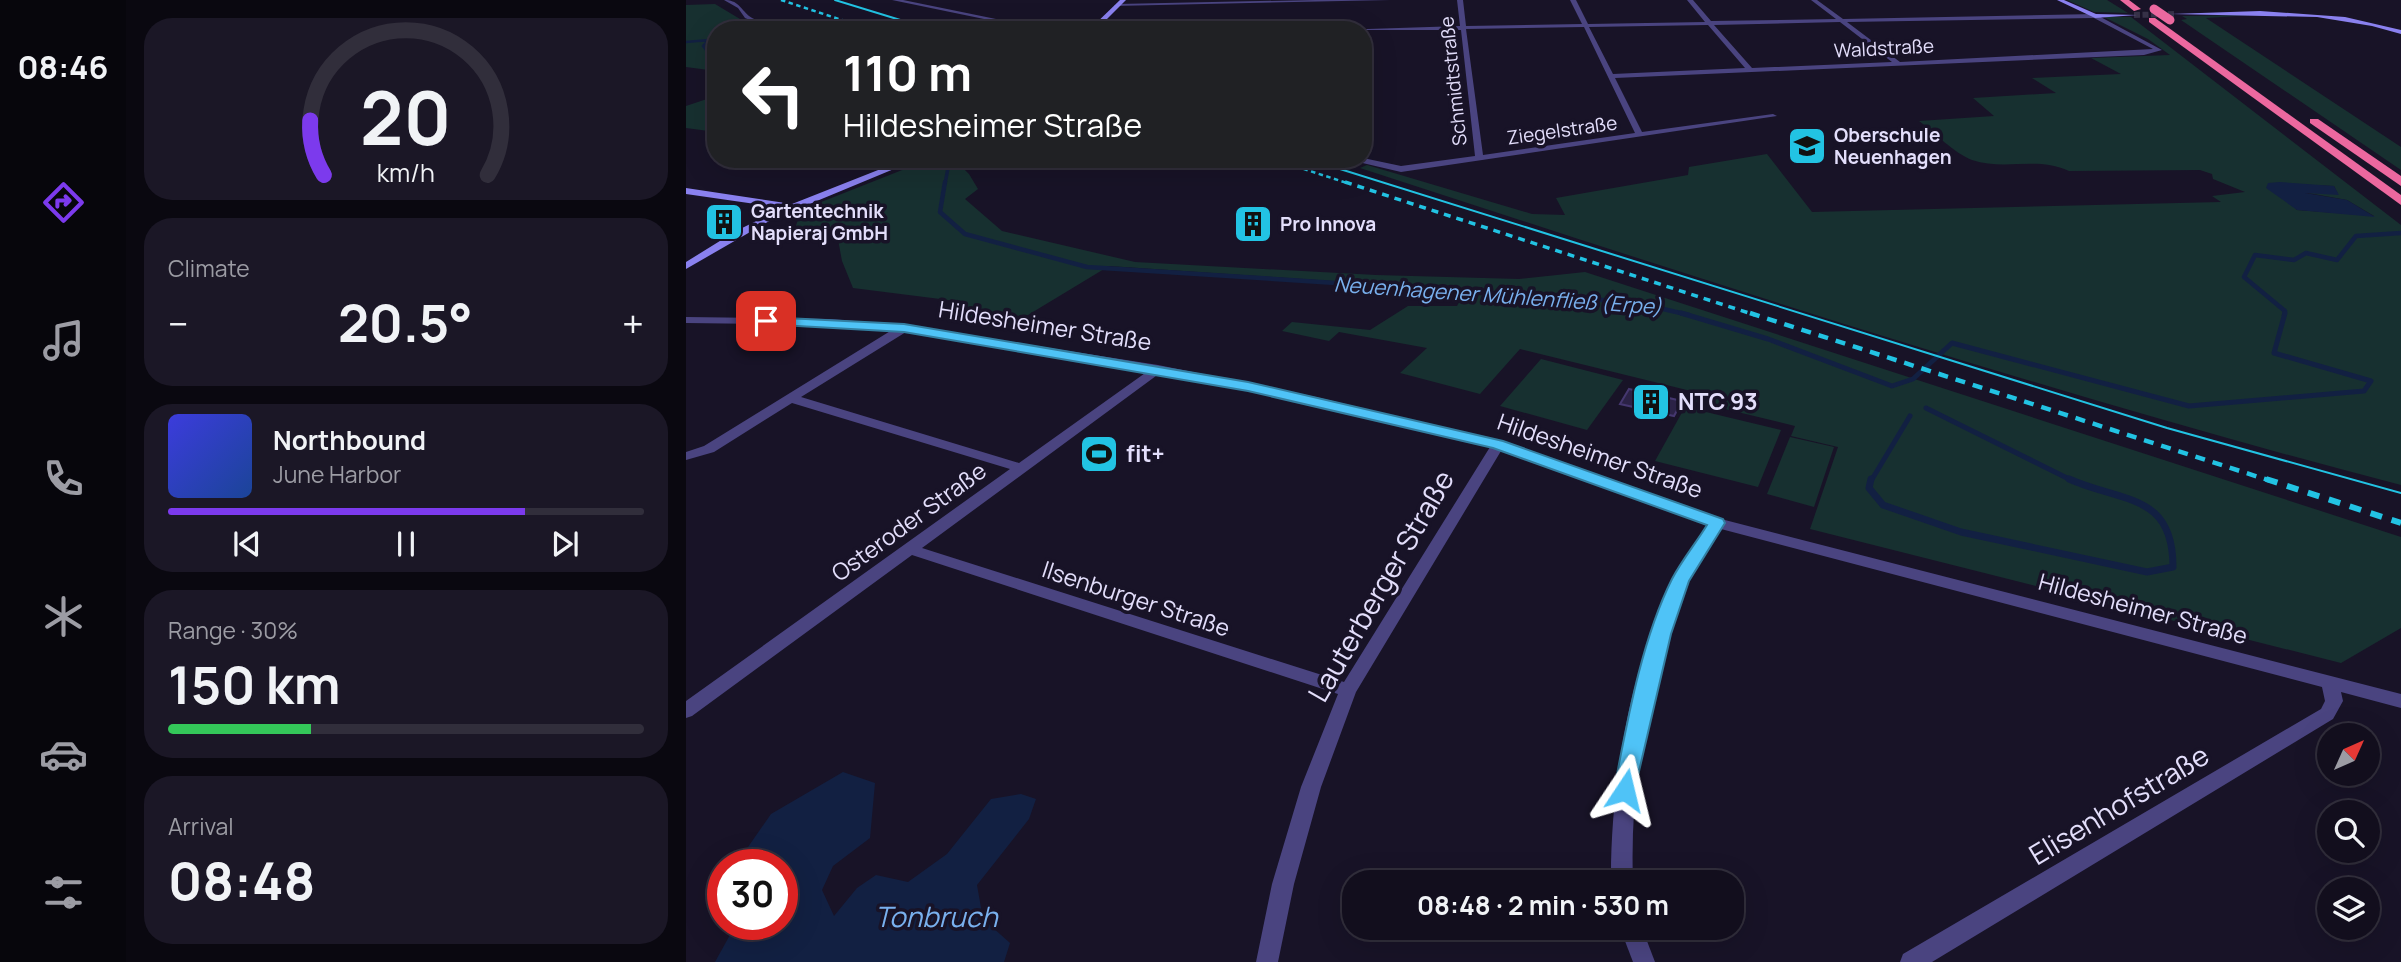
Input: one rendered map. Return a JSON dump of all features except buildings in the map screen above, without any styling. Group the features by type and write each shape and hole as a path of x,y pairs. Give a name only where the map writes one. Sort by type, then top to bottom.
{"highway":[{"path":"2124,0 2135,12 2172,17 2264,86"},
{"path":"2141,0 2153,15 2401,201"},
{"path":"2298,110 2401,182"}],"street":[{"path":"727,0 740,7 747,17 757,21"},
{"path":"895,0 1000,21"},
{"path":"937,9 958,0"},
{"path":"1102,21 1123,0"},
{"path":"1118,6 1387,0"},
{"name":"Schmidtstraße","path":"1460,0 1479,158"},
{"path":"1573,0 1640,135"},
{"path":"1690,0 1750,70"},
{"path":"1814,0 1899,64"},
{"path":"2060,0 2095,16"},
{"path":"1372,29 2095,16 2135,12"},
{"path":"2172,17 2321,14 2368,22 2401,32"},
{"name":"Waldstraße","path":"1609,76 2144,53 2159,50 2095,16"},
{"name":"Ziegelstraße","path":"1372,162 1401,169 1773,116"},
{"path":"686,266 729,238 792,207 891,168"},
{"path":"686,191 792,207"},
{"name":"Hildesheimer Straße","path":"686,320 830,322 904,328 1158,369 1316,401 1497,445 1717,523 2401,701"},
{"path":"686,456 709,449 904,328"},
{"name":"Osteroder Straße","path":"686,711 1158,369"},
{"path":"790,398 1022,468"},
{"name":"Lauterberger Straße","path":"1267,962 1281,893 1311,787 1348,690 1497,445"},
{"path":"1621,870 1620,845 1625,790 1661,634 1681,580 1717,523"},
{"name":"Ilsenburger Straße","path":"910,549 1348,690"},
{"name":"Elisenhofstraße","path":"1911,962 2328,714 2334,701 2330,683"},
{"path":"1636,940 1644,962"}],"green space":[{"path":"2067,0 2107,0 2128,13 2094,12"},
{"path":"715,4 745,21 707,21 707,70 686,67 686,5"},
{"path":"2252,15 2206,18 2401,147 2401,170 2181,20 2187,19 2182,16"},
{"path":"2104,17 2131,17 2401,225 2401,485 2008,374 1748,294 1360,168 1372,166 1532,214 1565,215 1556,198 1688,175 1689,167 1767,154 1812,212 2221,202 2212,196 2245,192 2213,179 2212,174 2200,170 2069,171 2045,164 1984,163 1958,153 1919,121 1994,116 1973,98 2056,93 2032,78 2121,74 2091,58 2170,55 2148,39","holes":["2268,183 2334,186 2338,194 2297,191 2347,200 2374,216 2297,210"]},
{"path":"707,99 707,131 686,128 686,106"},
{"path":"907,168 963,168 978,189 965,199 1002,231 1135,262 1376,275 1519,279 1585,272 2401,537 2401,628 2341,663 1810,529 1838,447 1791,436 1795,426 1692,401 1695,392 1520,349 1480,394 1400,373 1427,348 1339,332 1329,341 1282,331 1292,322 1370,330 1408,306 1457,306 1466,290 1109,266 1003,330 950,319 959,309 956,301 853,288 842,261 837,234 794,232 801,210"},
{"path":"1541,359 1623,380 1587,430 1500,406"},
{"path":"1685,407 1781,430 1758,487 1655,461"},
{"path":"1790,437 1834,447 1814,507 1767,494"}],"water":[{"path":"2268,183 2334,186 2339,195 2305,193 2347,200 2375,217 2297,210 2266,188"},
{"name":"Tonbruch","path":"843,772 875,783 870,838 833,866 822,890 834,916 857,888 876,875 908,882 947,854 991,799 1021,794 1036,799 1029,819 977,885 983,919 1010,943 1004,962 715,962 727,940 798,940 798,849 748,847 771,814"}],"waterway":[{"name":"Neuenhagener Mühlenfließ (Erpe)","path":"686,42 707,40"},
{"name":"Neuenhagener Mühlenfließ (Erpe)","path":"707,42 703,46 707,50"},
{"name":"Neuenhagener Mühlenfließ (Erpe)","path":"945,184 948,168"},
{"name":"Neuenhagener Mühlenfließ (Erpe)","path":"945,182 940,212 965,234 1087,267 1633,302 1683,314"},
{"name":"Neuenhagener Mühlenfließ (Erpe)","path":"2284,315 2285,311 2244,277 2255,255 2294,260 2306,253 2337,260 2356,236 2401,233"},
{"name":"Neuenhagener Mühlenfließ (Erpe)","path":"1683,314 1768,339 1892,386 1913,379 1952,343 2189,406 2364,391 2371,381 2274,353 2285,313"},
{"name":"Neuenhagener Mühlenfließ (Erpe)","path":"1683,314 1689,315"},
{"path":"1926,408 2073,481"},
{"path":"1871,481 1910,416"},
{"path":"1871,479 1869,488 1883,505 1961,532 2147,572 2173,567 2171,543 2164,525 2154,513 2141,504 2069,479"}],"tunnel":[{"path":"2134,15 2174,14"}],"tram line":[{"path":"835,0 904,21"},
{"path":"1337,168 2167,428 2401,493"}],"railway":[{"path":"781,0 845,21"},
{"path":"1301,168 1350,184"},
{"path":"1345,182 1755,315"},
{"path":"1750,313 2271,481"},
{"path":"2266,479 2401,523"}],"place":[{"name":"Oberschule Neuenhagen","path":"1807,146"},
{"name":"Gartentechnik Napieraj GmbH","path":"724,222"},
{"name":"Pro Innova","path":"1253,224"},
{"name":"NTC 93","path":"1651,402"},
{"name":"fit+","path":"1099,454"}],"route":[{"path":"766,321 830,322 904,328 1201,377 1433,427 1497,445 1717,523 1681,580 1661,634 1637,725 1625,790"}]}
